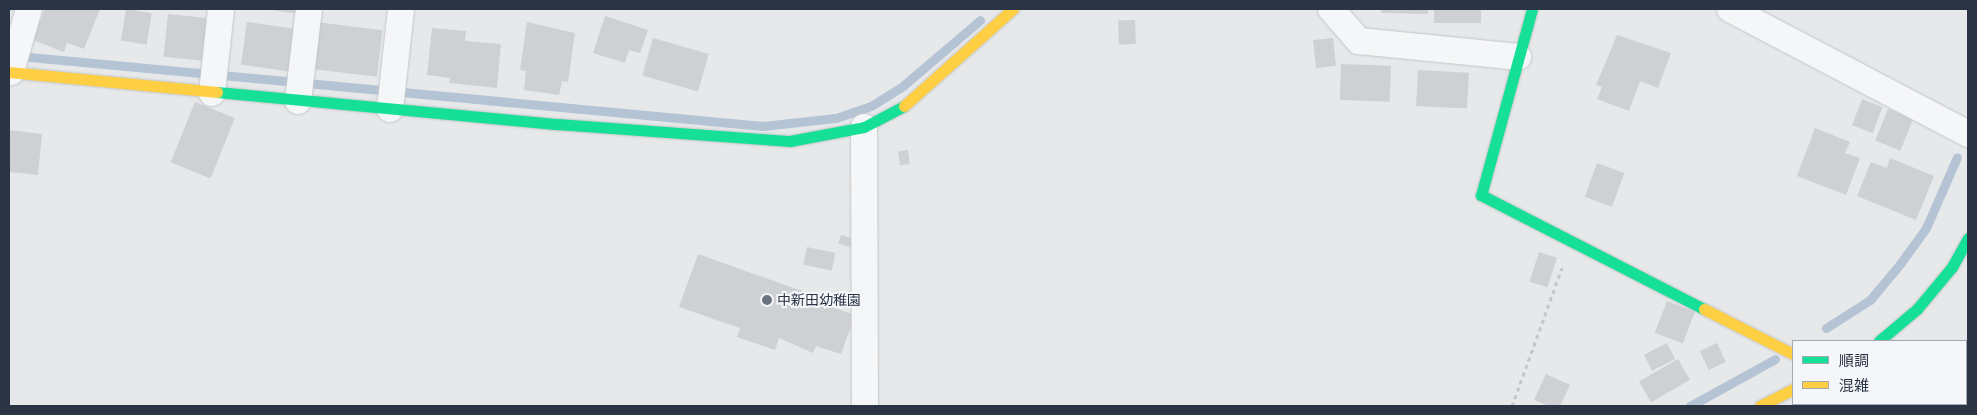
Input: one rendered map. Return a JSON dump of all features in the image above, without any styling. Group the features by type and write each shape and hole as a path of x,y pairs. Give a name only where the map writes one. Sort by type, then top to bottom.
{"main road":[{"path":"13,63 391,97 758,141 828,136 864,127 906,105 1013,9"},
{"path":"1532,9 1481,195 1792,353"},
{"path":"1880,340 1917,310 1952,267 1968,238"},
{"path":"1760,406 1792,390"}],"street":[{"path":"13,63 29,9"},
{"path":"213,81 221,9"},
{"path":"299,88 309,9"},
{"path":"391,97 401,9"},
{"path":"1332,9 1359,41 1518,57"},
{"path":"1730,9 1968,134"},
{"path":"864,127 865,406"}],"path":[{"path":"1512,406 1572,242"}],"building":[{"path":"45,9 100,9 84,49 67,43 64,52 33,40"},
{"path":"126,9 152,13 147,45 121,41"},
{"path":"265,9 300,9 299,14"},
{"path":"1381,9 1428,9 1428,14 1381,13"},
{"path":"1434,9 1481,9 1481,23 1434,23"},
{"path":"168,14 212,19 207,61 164,57"},
{"path":"605,16 648,30 640,53 629,50 625,63 593,53"},
{"path":"1135,20 1136,44 1119,45 1118,21"},
{"path":"247,22 298,29 292,72 241,65"},
{"path":"316,22 383,30 377,77 310,69"},
{"path":"527,22 575,33 568,82 562,81 559,95 524,90 526,71 520,70"},
{"path":"432,28 466,31 465,41 501,44 497,88 449,83 450,78 427,75"},
{"path":"1617,35 1671,53 1658,88 1640,81 1629,111 1597,99 1602,87 1596,85"},
{"path":"653,38 709,54 698,91 642,75"},
{"path":"1333,38 1336,66 1316,68 1313,40"},
{"path":"1341,64 1391,66 1390,102 1340,100"},
{"path":"1418,70 1469,73 1467,109 1416,106"},
{"path":"1862,99 1883,107 1873,133 1852,125"},
{"path":"195,102 235,118 211,178 171,162"},
{"path":"1888,109 1913,119 1900,151 1875,141"},
{"path":"1815,128 1850,142 1845,153 1860,158 1846,195 1797,176"},
{"path":"9,130 42,134 38,175 10,172"},
{"path":"908,150 910,164 900,165 898,151"},
{"path":"1890,158 1934,176 1916,220 1857,196 1871,162 1887,168"},
{"path":"1597,163 1624,173 1612,207 1585,197"},
{"path":"841,235 856,240 853,249 838,244"},
{"path":"807,247 835,253 832,271 803,265"},
{"path":"1539,252 1557,258 1547,287 1529,281"},
{"path":"698,254 825,299 823,304 855,315 841,354 816,346 813,353 779,338 775,350 737,337 740,328 679,307"},
{"path":"1667,301 1695,312 1683,343 1655,333"},
{"path":"1667,343 1675,359 1652,371 1644,355"},
{"path":"1717,343 1726,362 1709,370 1700,351"},
{"path":"1678,359 1690,380 1651,402 1639,382"},
{"path":"1546,374 1570,385 1560,406 1549,406 1534,400"}],"waterway":[{"path":"19,56 763,126 836,118 871,106 904,85 980,20"},
{"path":"1826,328 1870,300 1900,264 1926,228 1957,157"},
{"path":"1690,406 1775,359"}],"traffic: fast":[{"path":"1532,9 1481,195 1704,309"},
{"path":"217,92 557,124 790,141 864,127 904,106"},
{"path":"1880,340 1917,309 1952,267 1968,238"}],"traffic: slow":[{"path":"904,106 1013,9"},
{"path":"9,72 217,92"},
{"path":"1704,309 1792,353"},
{"path":"1760,406 1792,390"}],"place":[{"name":"中新田幼稚園","path":"767,300"}]}
